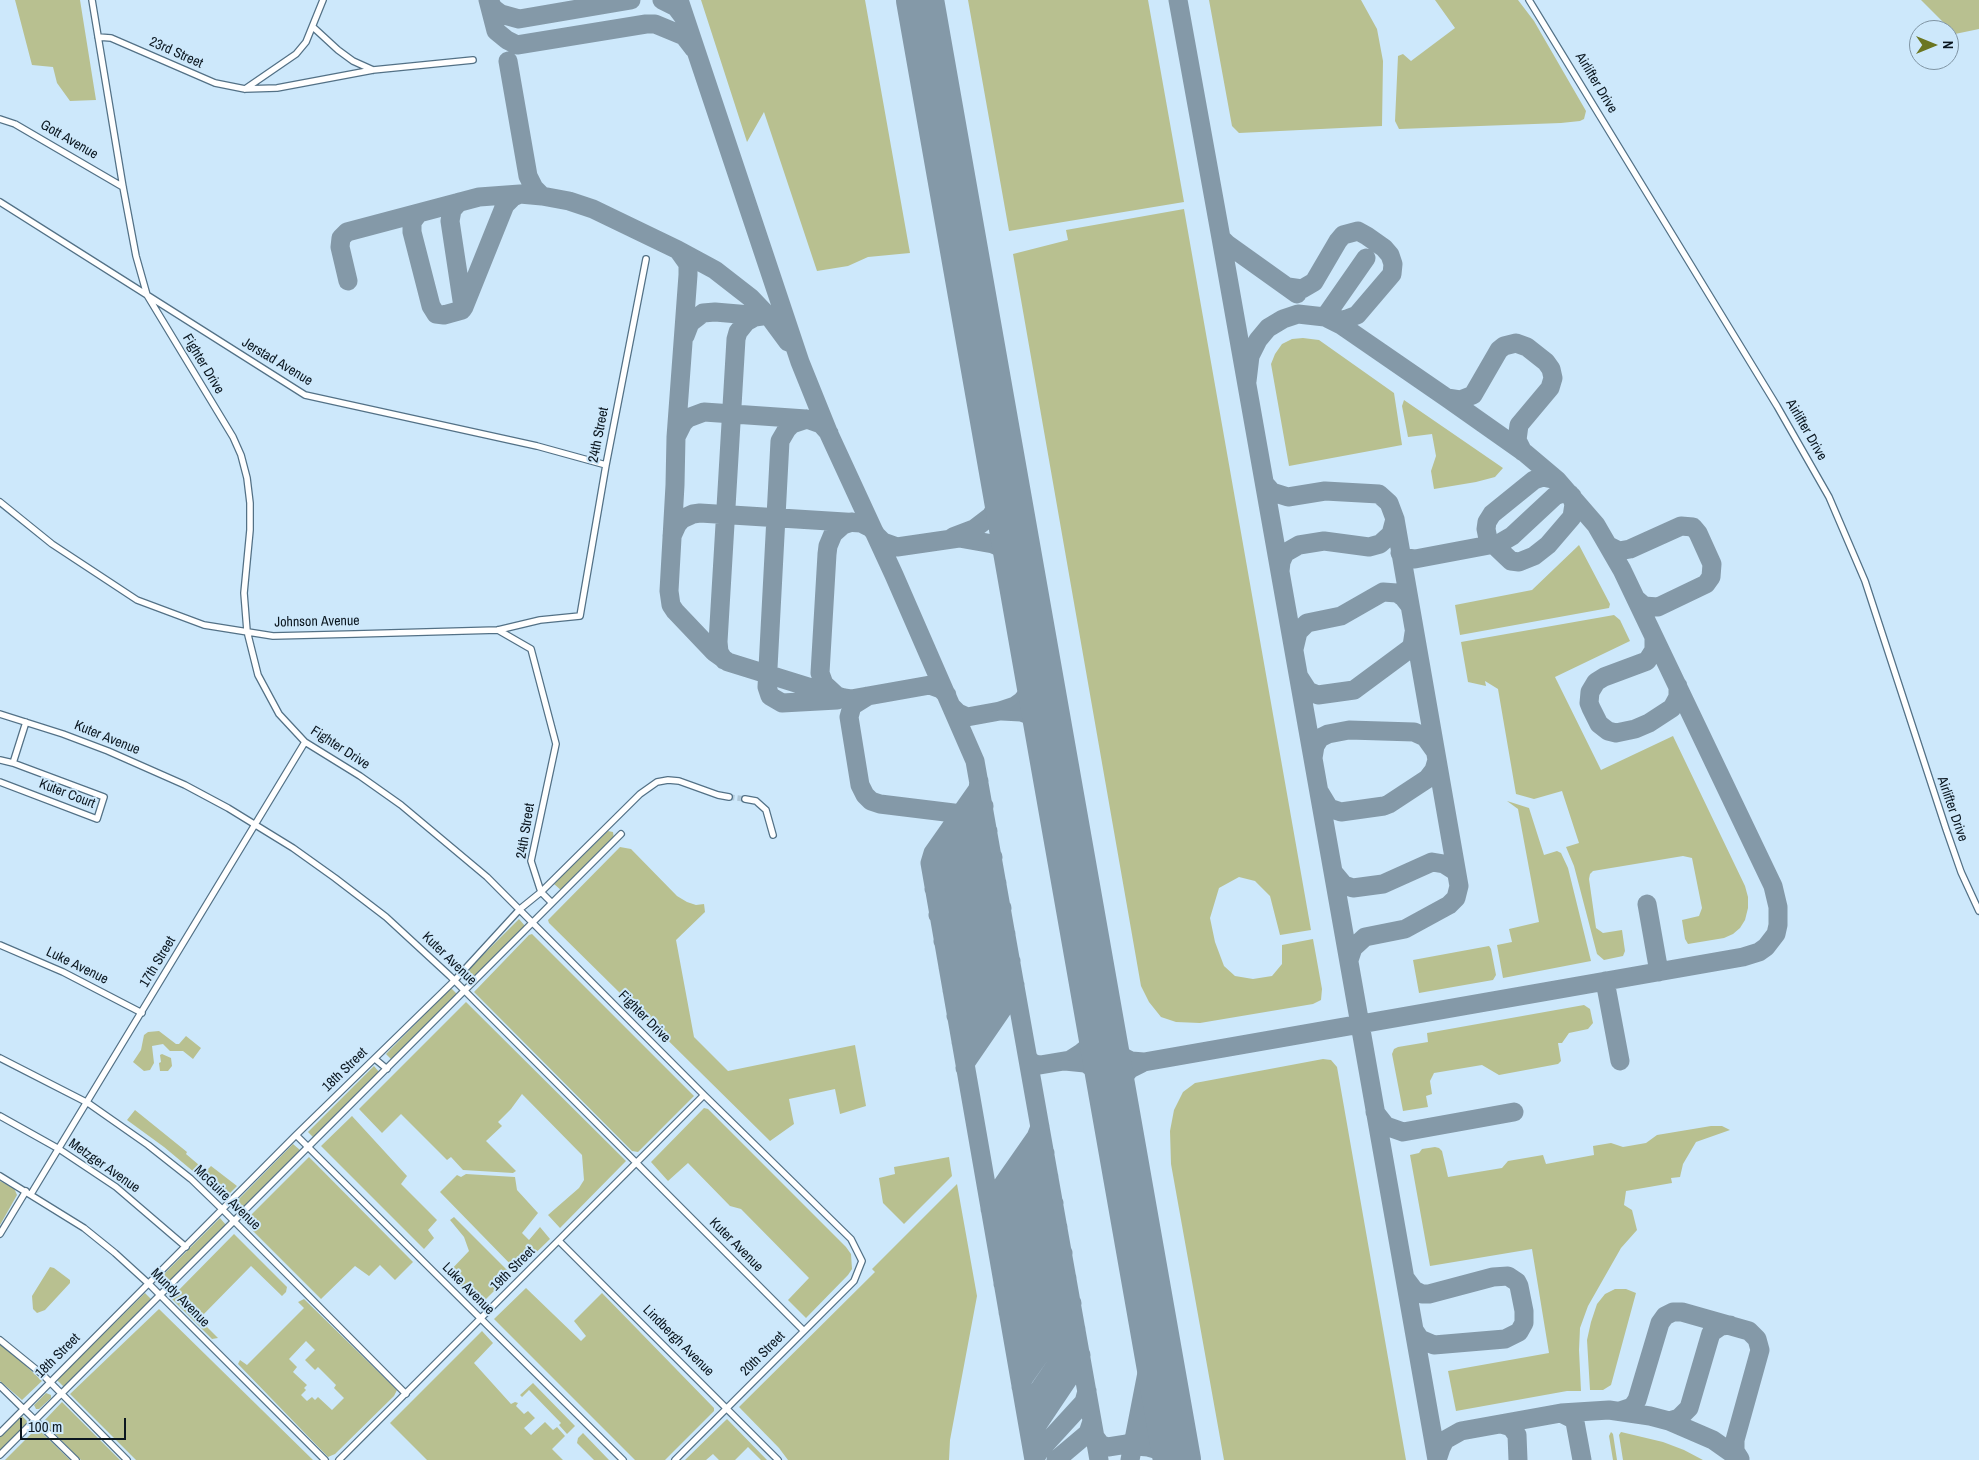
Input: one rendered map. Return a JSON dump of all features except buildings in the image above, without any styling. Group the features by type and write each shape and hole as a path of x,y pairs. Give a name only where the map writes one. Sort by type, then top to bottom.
{"street":[{"name":"Fighter Drive","path":"92,0 123,187 136,256 147,295 232,437 241,456 250,503 250,530 244,593 247,631 258,675 279,714 305,742 360,776 401,805 458,851 534,922 704,1095 851,1239 862,1261"},
{"path":"245,89 296,54 306,42 323,0"},
{"name":"Airlifter Drive","path":"1529,0 1772,397 1829,497 1865,581 1946,830 1961,872 1979,911"},
{"path":"313,27 352,61 373,70"},
{"name":"23rd Street","path":"98,37 112,38 215,84 245,89 277,88 373,70 473,60"},
{"name":"Gott Avenue","path":"0,118 15,124 123,187"},
{"name":"Jerstad Avenue","path":"0,202 305,395 537,446 606,465"},
{"name":"24th Street","path":"580,616 606,465 646,259"},
{"name":"Johnson Avenue","path":"0,502 52,544 137,600 204,625 273,636 498,630 540,620 580,616"},
{"name":"24th Street","path":"498,630 531,649 556,744 531,861 541,892 552,903"},
{"name":"Kuter Avenue","path":"0,714 63,734 150,768 228,808 293,848 384,916 454,980 804,1331"},
{"path":"13,763 26,722"},
{"name":"17th Street","path":"0,1234 59,1149 88,1103 305,742"},
{"name":"Kuter Court","path":"0,760 13,763 104,797 97,819 0,782"},
{"name":"18th Street","path":"0,1433 296,1135 454,980 520,909 541,892 640,794 657,782 680,780 718,795 730,797"},
{"path":"745,799 756,801 766,810 773,835"},
{"name":"18th Street","path":"0,1456 621,834"},
{"name":"Luke Avenue","path":"0,945 63,972 142,1013"},
{"name":"McGuire Avenue","path":"0,1058 88,1103 148,1145 192,1180 406,1394"},
{"path":"375,1059 387,1069"},
{"name":"19th Street","path":"339,1460 638,1164 704,1095"},
{"name":"Metzger Avenue","path":"0,1116 59,1149 116,1188 186,1247"},
{"name":"Luke Avenue","path":"296,1135 623,1460"},
{"name":"Mundy Avenue","path":"0,1176 29,1192 84,1228 149,1284 325,1460"},
{"name":"Lindbergh Avenue","path":"559,1241 778,1460"},
{"name":"20th Street","path":"676,1460 854,1281 862,1261"},
{"path":"0,1340 50,1382 127,1460"},
{"path":"0,1386 76,1460"}],"green space":[{"path":"15,0 80,0 96,100 70,101 57,83 53,67 32,65"},
{"path":"701,0 865,0 910,253 868,257 848,266 817,271 764,112 747,142"},
{"path":"968,0 1148,0 1184,202 1009,231"},
{"path":"1209,0 1361,0 1377,29 1383,61 1382,126 1239,133 1232,126"},
{"path":"1435,0 1518,0 1534,21 1586,111 1584,119 1561,123 1399,129 1395,121 1398,56 1403,54 1411,61 1455,28"},
{"path":"1921,0 1979,0 1979,29 1959,33 1959,20 1941,20"},
{"path":"1184,209 1311,930 1280,935 1270,896 1255,881 1239,877 1219,888 1210,918 1215,942 1224,966 1235,976 1253,979 1272,976 1282,964 1282,945 1313,939 1322,989 1321,1000 1313,1004 1200,1023 1176,1022 1161,1017 1149,1002 1141,986 1013,254 1068,240 1066,230"},
{"path":"1292,339 1319,340 1394,393 1402,445 1289,466 1271,364 1282,344"},
{"path":"1404,400 1503,468 1495,477 1434,489 1431,471 1436,456 1432,434 1408,437 1402,406"},
{"path":"1579,545 1610,604 1609,608 1460,635 1455,605 1532,590"},
{"path":"1614,615 1620,620 1630,641 1555,677 1601,770 1673,736 1745,886 1748,908 1745,920 1733,934 1724,938 1688,944 1685,939 1682,920 1699,916 1702,908 1692,858 1683,856 1593,871 1589,879 1596,928 1603,933 1622,930 1625,951 1623,956 1604,960 1597,954 1574,866 1566,847 1579,843 1562,791 1534,799 1516,794 1498,689 1485,681 1486,686 1468,682 1461,642"},
{"path":"1507,801 1529,808 1544,855 1557,851 1561,853 1568,868 1591,961 1503,978 1497,945 1512,942 1509,929 1539,922 1518,809"},
{"path":"608,831 613,832 614,839 562,891 554,884"},
{"path":"620,847 631,849 677,896 696,905 704,904 705,912 676,940 694,1037 728,1071 855,1045 866,1106 840,1114 835,1089 789,1099 794,1124 770,1141 549,923 548,920"},
{"path":"519,919 525,926 470,982 463,975"},
{"path":"532,934 694,1096 638,1152 632,1151 474,992"},
{"path":"1489,946 1496,975 1493,980 1419,993 1413,960"},
{"path":"451,988 458,995 392,1060 386,1054"},
{"path":"466,1002 626,1161 560,1228 548,1215 579,1188 584,1180 582,1155 522,1094 498,1122 502,1126 486,1141 516,1171 513,1173 463,1170 451,1157 447,1160 401,1114 382,1133 359,1109"},
{"path":"1584,1005 1590,1009 1593,1023 1588,1029 1569,1033 1562,1043 1558,1043 1561,1061 1558,1064 1499,1075 1482,1065 1434,1073 1430,1081 1432,1094 1426,1096 1428,1107 1403,1111 1392,1054 1394,1049 1428,1042 1427,1033"},
{"path":"159,1031 176,1044 179,1044 186,1036 201,1048 193,1059 183,1051 170,1051 163,1044 152,1046 154,1063 150,1070 144,1071 133,1062 141,1050 144,1035 148,1032"},
{"path":"160,1055 171,1058 172,1066 168,1071 160,1071 159,1063 161,1062"},
{"path":"1323,1059 1331,1060 1337,1067 1406,1460 1224,1460 1171,1164 1170,1131 1174,1110 1183,1092 1195,1083"},
{"path":"374,1066 379,1072 314,1138 308,1132"},
{"path":"704,1108 708,1109 851,1254 852,1269 848,1275 806,1318 788,1300 809,1278 741,1209 730,1206 688,1163 668,1181 651,1162"},
{"path":"135,1110 187,1152 186,1154 199,1165 194,1172 127,1120"},
{"path":"352,1116 407,1176 401,1184 437,1220 428,1230 434,1238 424,1249 321,1146"},
{"path":"1711,1126 1722,1126 1730,1130 1696,1142 1683,1164 1680,1177 1671,1178 1672,1183 1626,1191 1624,1205 1632,1210 1637,1230 1621,1248 1588,1306 1580,1328 1581,1391 1567,1391 1456,1411 1448,1371 1549,1353 1532,1249 1430,1266 1410,1155 1419,1153 1422,1149 1439,1148 1442,1151 1448,1177 1502,1168 1508,1161 1543,1155 1546,1164 1594,1155 1593,1146 1611,1143 1623,1147 1646,1143 1657,1135"},
{"path":"293,1144 300,1150 238,1213 232,1206"},
{"path":"309,1157 413,1262 395,1280 380,1265 369,1276 355,1266 321,1299 244,1222"},
{"path":"949,1157 952,1176 904,1224 883,1203 879,1178 895,1174 894,1167"},
{"path":"211,1166 237,1186 224,1199 197,1175 201,1171 205,1172"},
{"path":"466,1174 515,1177 517,1190 538,1213 522,1233 529,1240 540,1227 550,1239 517,1271 440,1192 457,1175 461,1177"},
{"path":"0,1181 14,1188 17,1195 0,1225"},
{"path":"957,1184 977,1296 950,1440 949,1460 788,1460 779,1448 739,1407 875,1272 872,1269"},
{"path":"454,1217 511,1274 479,1306 448,1273 469,1251 464,1237 450,1220"},
{"path":"220,1218 226,1225 164,1287 157,1281"},
{"path":"234,1234 287,1287 286,1292 282,1296 251,1266 199,1319 218,1338 212,1339 171,1298"},
{"path":"50,1267 70,1280 70,1283 45,1310 37,1313 33,1309 32,1296"},
{"path":"526,1288 581,1341 586,1336 574,1321 602,1293 714,1408 714,1411 665,1460 635,1460 494,1319"},
{"path":"1615,1289 1626,1289 1636,1293 1611,1385 1603,1390 1590,1390 1587,1340 1591,1322 1597,1304 1605,1294"},
{"path":"145,1293 151,1299 64,1387 57,1380"},
{"path":"304,1299 397,1390 394,1396 335,1454 328,1457 238,1364 240,1360 247,1365 304,1308 298,1302","holes":["306,1341 315,1350 305,1360 315,1370 318,1367 336,1385 334,1388 344,1398 332,1410 318,1397 315,1400 312,1397 307,1401 301,1395 306,1390 304,1388 307,1385 293,1372 297,1367 289,1359"]},
{"path":"159,1309 313,1460 136,1460 70,1394"},
{"path":"482,1331 493,1343 474,1363 511,1404 518,1403 516,1406 524,1414 528,1411 535,1418 524,1428 531,1435 545,1422 553,1430 557,1427 565,1436 552,1449 563,1460 427,1460 390,1423"},
{"path":"0,1344 42,1381 22,1400 0,1381"},
{"path":"533,1383 575,1426 567,1434 559,1425 561,1423 529,1390 522,1397 520,1395"},
{"path":"46,1393 51,1395 51,1398 39,1409 36,1409 34,1405"},
{"path":"62,1402 120,1460 81,1460 43,1422"},
{"path":"22,1416 28,1422 0,1450 0,1437"},
{"path":"727,1419 767,1460 761,1460 748,1447 735,1460 719,1460 713,1454 706,1460 685,1460"},
{"path":"37,1428 70,1460 5,1460"},
{"path":"1611,1432 1613,1434 1617,1460 1613,1460 1609,1436"},
{"path":"1621,1432 1663,1442 1703,1460 1623,1460 1619,1435"},
{"path":"583,1433 609,1460 594,1460 577,1443 578,1438"}],"taxiway":[{"path":"488,0 496,31 517,45 655,24 684,36 694,49"},
{"path":"489,0 493,8 501,14 519,19 631,0"},
{"path":"662,0 676,7 685,19"},
{"path":"679,0 800,362 829,434 894,575 975,761 1099,1460"},
{"path":"1178,0 1437,1460"},
{"path":"508,61 528,176 534,188 542,196"},
{"path":"418,214 412,222 412,232 431,306 436,314 444,315 462,310 464,307 505,205 513,197 520,194"},
{"path":"348,281 340,247 341,238 347,232 479,197 520,194 542,196 569,201 593,209 715,270 751,298 771,319 788,342"},
{"path":"459,202 452,210 450,221 463,307"},
{"path":"1288,287 1302,289 1314,282 1343,235 1358,231 1384,248 1390,255 1393,264 1392,274 1357,315 1344,320 1333,319"},
{"path":"1221,238 1297,294"},
{"path":"678,250 688,264 688,275 676,437 669,591 671,605 714,652 728,662 844,698 851,699 930,685 941,689 947,695"},
{"path":"1327,314 1366,258"},
{"path":"685,336 690,323 703,313 715,312 762,316"},
{"path":"1116,1112 1116,1092 1120,1081 1130,1069 1144,1062 1743,957 1759,952 1766,947 1776,934 1778,925 1778,907 1773,886 1622,570 1596,525 1557,480 1525,453 1447,398 1341,325 1325,317 1298,314 1283,319 1268,328 1258,340 1250,356 1247,381"},
{"path":"724,660 719,652 718,642 736,339 738,332 746,322 755,317 762,316"},
{"path":"1447,398 1460,400 1473,395 1499,350 1504,346 1516,343 1527,347 1546,362 1551,369 1553,378 1550,388 1519,425 1517,440 1523,452"},
{"path":"677,435 688,418 704,412 806,419"},
{"path":"829,433 821,424 807,419 792,424 780,441 767,687 770,696 782,703 837,700"},
{"path":"953,537 974,529 991,516 1001,499 1004,476"},
{"path":"1557,480 1543,477 1534,480 1492,514 1487,522 1488,539 1511,561 1519,562 1534,556 1548,545 1572,517 1574,504 1570,494"},
{"path":"1265,484 1272,492 1288,497 1325,491 1379,494 1389,503 1395,519 1459,886 1456,898 1449,905 1405,929 1365,937 1353,948 1349,960"},
{"path":"1400,553 1406,558 1415,559 1500,543 1512,536 1555,496 1562,493 1572,496"},
{"path":"672,536 682,519 700,513 861,523 871,528 875,533"},
{"path":"1280,571 1285,553 1299,545 1324,541 1369,547 1380,544 1391,534 1395,519"},
{"path":"837,696 824,684 820,673 827,554 833,534 843,525 852,522"},
{"path":"1609,546 1619,551 1630,549 1681,526 1693,527 1698,533 1712,564 1711,577 1706,584 1658,607 1644,606 1636,599"},
{"path":"877,536 883,542 897,547 959,538 993,544 1012,557 1021,574"},
{"path":"1294,649 1298,632 1307,623 1341,616 1383,592 1397,593 1410,606"},
{"path":"1299,677 1308,691 1318,695 1354,690 1408,650 1412,646 1414,633"},
{"path":"1654,637 1654,650 1647,661 1604,677 1596,682 1590,692 1589,703 1591,708 1599,724 1608,731 1616,733 1635,729 1649,723 1672,708 1678,697 1678,686"},
{"path":"952,707 958,713 967,717 1000,711 1015,706 1030,691 1034,680 1036,659"},
{"path":"868,696 852,706 849,717 860,785 865,795 871,801 880,804 970,815"},
{"path":"1002,711 1021,712 1030,715 1040,721 1050,736"},
{"path":"1313,758 1315,746 1320,738 1328,734 1349,730 1414,732 1425,737 1435,751"},
{"path":"1320,793 1329,808 1341,812 1384,806 1427,779 1434,770 1437,760"},
{"path":"979,781 978,789 933,853 930,863 1034,1460"},
{"path":"934,889 936,881 983,813 984,806"},
{"path":"938,915 942,905 987,839 988,831"},
{"path":"943,941 947,930 991,866 993,857"},
{"path":"1334,873 1344,885 1353,888 1383,884 1432,862 1444,864 1455,871 1457,875"},
{"path":"948,967 952,954 995,893 997,883"},
{"path":"1647,904 1659,972"},
{"path":"952,990 956,981 1000,916 1002,908"},
{"path":"956,1016 958,1009 1005,941 1006,934"},
{"path":"961,1042 963,1035 1009,968 1011,961"},
{"path":"1605,981 1620,1061"},
{"path":"965,1068 966,1062 1012,995 1015,985"},
{"path":"1028,1058 1033,1064 1040,1065 1070,1060 1081,1053 1087,1048 1093,1036 1098,1009"},
{"path":"1101,1030 1109,1046 1117,1054 1131,1061 1144,1062"},
{"path":"1065,1061 1085,1063 1097,1070 1105,1081 1114,1103"},
{"path":"1375,1112 1386,1126 1403,1132 1514,1112"},
{"path":"990,1209 992,1200 1036,1137 1040,1127"},
{"path":"995,1235 997,1224 1041,1162 1045,1153"},
{"path":"999,1259 1001,1251 1047,1185 1049,1177"},
{"path":"1003,1284 1005,1277 1049,1214 1054,1203"},
{"path":"1008,1312 1010,1302 1056,1236 1058,1227"},
{"path":"1013,1337 1015,1327 1060,1263 1063,1253"},
{"path":"1405,1278 1414,1290 1422,1294 1429,1294 1493,1277 1508,1276 1517,1282 1519,1286 1524,1311 1524,1323 1519,1332 1505,1339 1434,1345 1420,1339 1414,1330"},
{"path":"1017,1362 1019,1354 1065,1288 1067,1278"},
{"path":"1021,1387 1023,1379 1070,1312 1072,1303"},
{"path":"1620,1411 1632,1407 1637,1400 1660,1323 1665,1316 1673,1312 1682,1312 1749,1331 1757,1339 1760,1350 1735,1440 1735,1451 1740,1459"},
{"path":"1130,1460 1151,1352 1153,1323"},
{"path":"1669,1421 1679,1418 1689,1408 1711,1333 1721,1326 1730,1325"},
{"path":"1026,1413 1030,1403 1074,1339 1076,1329"},
{"path":"1030,1436 1079,1363 1081,1355"},
{"path":"1095,1437 1101,1445 1108,1447 1127,1444 1143,1436 1154,1425 1160,1412 1164,1383"},
{"path":"1034,1460 1040,1450 1084,1402 1087,1391"},
{"path":"1437,1460 1445,1440 1461,1431 1561,1413 1609,1410 1669,1421 1713,1440 1740,1459"},
{"path":"1561,1413 1575,1422 1582,1460"},
{"path":"1056,1460 1088,1433 1092,1421"},
{"path":"1501,1424 1511,1427 1517,1435 1518,1460"},
{"path":"1124,1445 1159,1450 1171,1460"}],"runway":[{"path":"920,0 1177,1460"}],"tunnel":[{"path":"729,797 745,799"}]}
